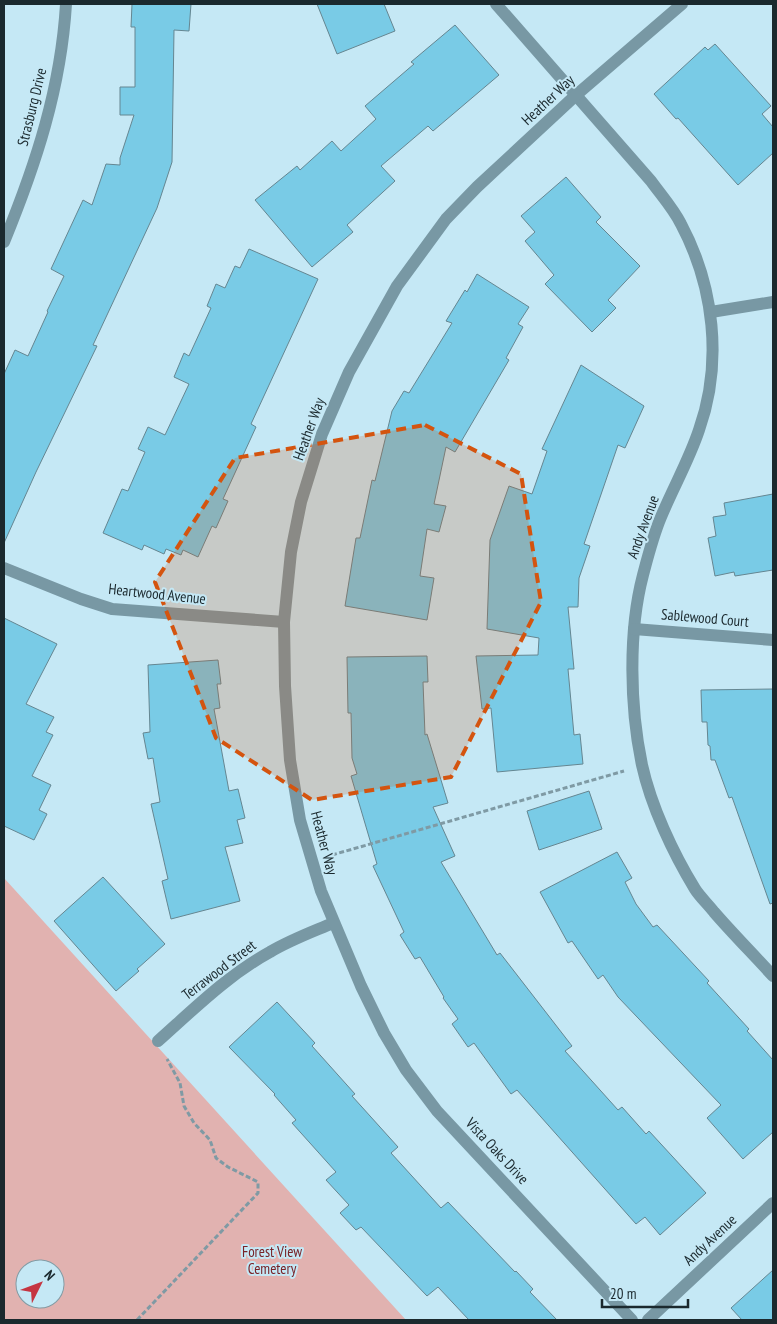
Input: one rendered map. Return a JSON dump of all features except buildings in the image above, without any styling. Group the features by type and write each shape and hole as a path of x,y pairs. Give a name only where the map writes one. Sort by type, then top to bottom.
{"street":[{"name":"Strasburg Drive","path":"4,242 34,165 45,128 59,68 66,4"},
{"name":"Andy Avenue","path":"496,4 668,204 681,223 703,279 711,312 712,370 707,402 699,429 680,478 660,518 643,577 634,629 633,696 642,765 655,806 674,850 696,890 773,976"},
{"name":"Heather Way","path":"362,986 333,923 321,891 300,820 290,760 285,686 284,622 291,552 301,502 322,434 348,372 397,286 446,219 575,96 682,4"},
{"path":"711,312 773,302"},
{"name":"Heartwood Avenue","path":"4,568 81,599 112,608 284,622"},
{"name":"Sablewood Court","path":"634,629 773,640"},
{"name":"Terrawood Street","path":"158,1041 214,991 246,967 271,951 333,923"},
{"name":"Vista Oaks Drive","path":"362,986 406,1070 437,1111 632,1320"},
{"name":"Andy Avenue","path":"648,1320 773,1203"}],"path":[{"path":"312,860 642,765"},
{"path":"137,1320 258,1194 258,1182 228,1167 216,1158 210,1140 194,1123 184,1106 180,1083 158,1041"}],"highlighted area":[{"path":"425,425 521,474 541,602 451,777 312,800 216,738 155,582 235,458"}],"green space":[{"name":"Forest View Cemetery","path":"4,878 406,1320 4,1320"}]}
